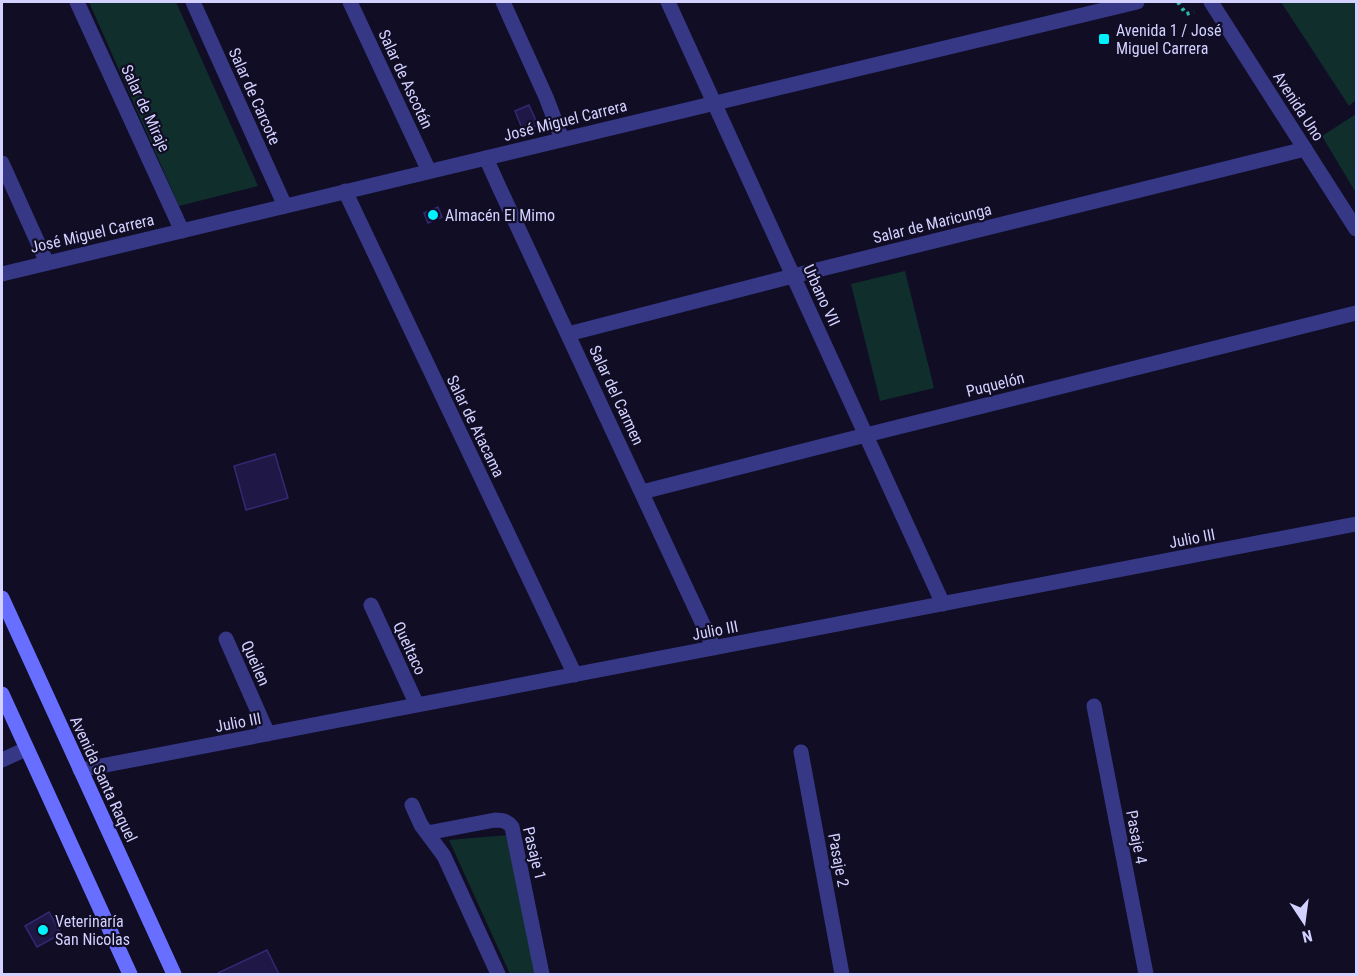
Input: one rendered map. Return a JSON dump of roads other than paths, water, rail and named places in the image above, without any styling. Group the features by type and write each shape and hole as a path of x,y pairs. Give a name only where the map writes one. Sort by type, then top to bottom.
{"main road":[{"name":"Avenida Santa Raquel","path":"2,598 174,975"},
{"path":"2,694 130,975"}],"street":[{"name":"Salar de Miraje","path":"77,2 182,231"},
{"name":"Salar de Carcote","path":"193,2 285,206"},
{"name":"Salar de Ascotán","path":"350,2 429,171"},
{"path":"503,2 546,97 562,139"},
{"name":"Urbano VII","path":"668,2 943,604"},
{"name":"José Miguel Carrera","path":"2,274 1137,2"},
{"name":"Avenida Uno","path":"1211,2 1356,230"},
{"name":"Salar de Maricunga","path":"568,334 1305,149"},
{"name":"Salar del Carmen","path":"486,158 714,648"},
{"path":"2,163 47,262"},
{"name":"Salar de Atacama","path":"345,191 575,675"},
{"name":"Puquelón","path":"642,492 1356,313"},
{"name":"Julio III","path":"80,770 1356,524"},
{"name":"Queltaco","path":"371,606 417,705"},
{"name":"Queilen","path":"226,639 268,734"},
{"name":"Pasaje 4","path":"1094,706 1146,975"},
{"path":"2,760 26,748"},
{"name":"Pasaje 2","path":"801,752 842,975"},
{"path":"412,805 421,825 444,856 498,975"},
{"name":"Pasaje 1","path":"427,833 495,820 502,820 512,826 542,975"}],"place":[{"name":"Avenida 1 / José Miguel Carrera","path":"1104,39"},
{"name":"Almacén El Mimo","path":"433,215"},
{"name":"Veterinaría San Nicolas","path":"43,930"}]}
